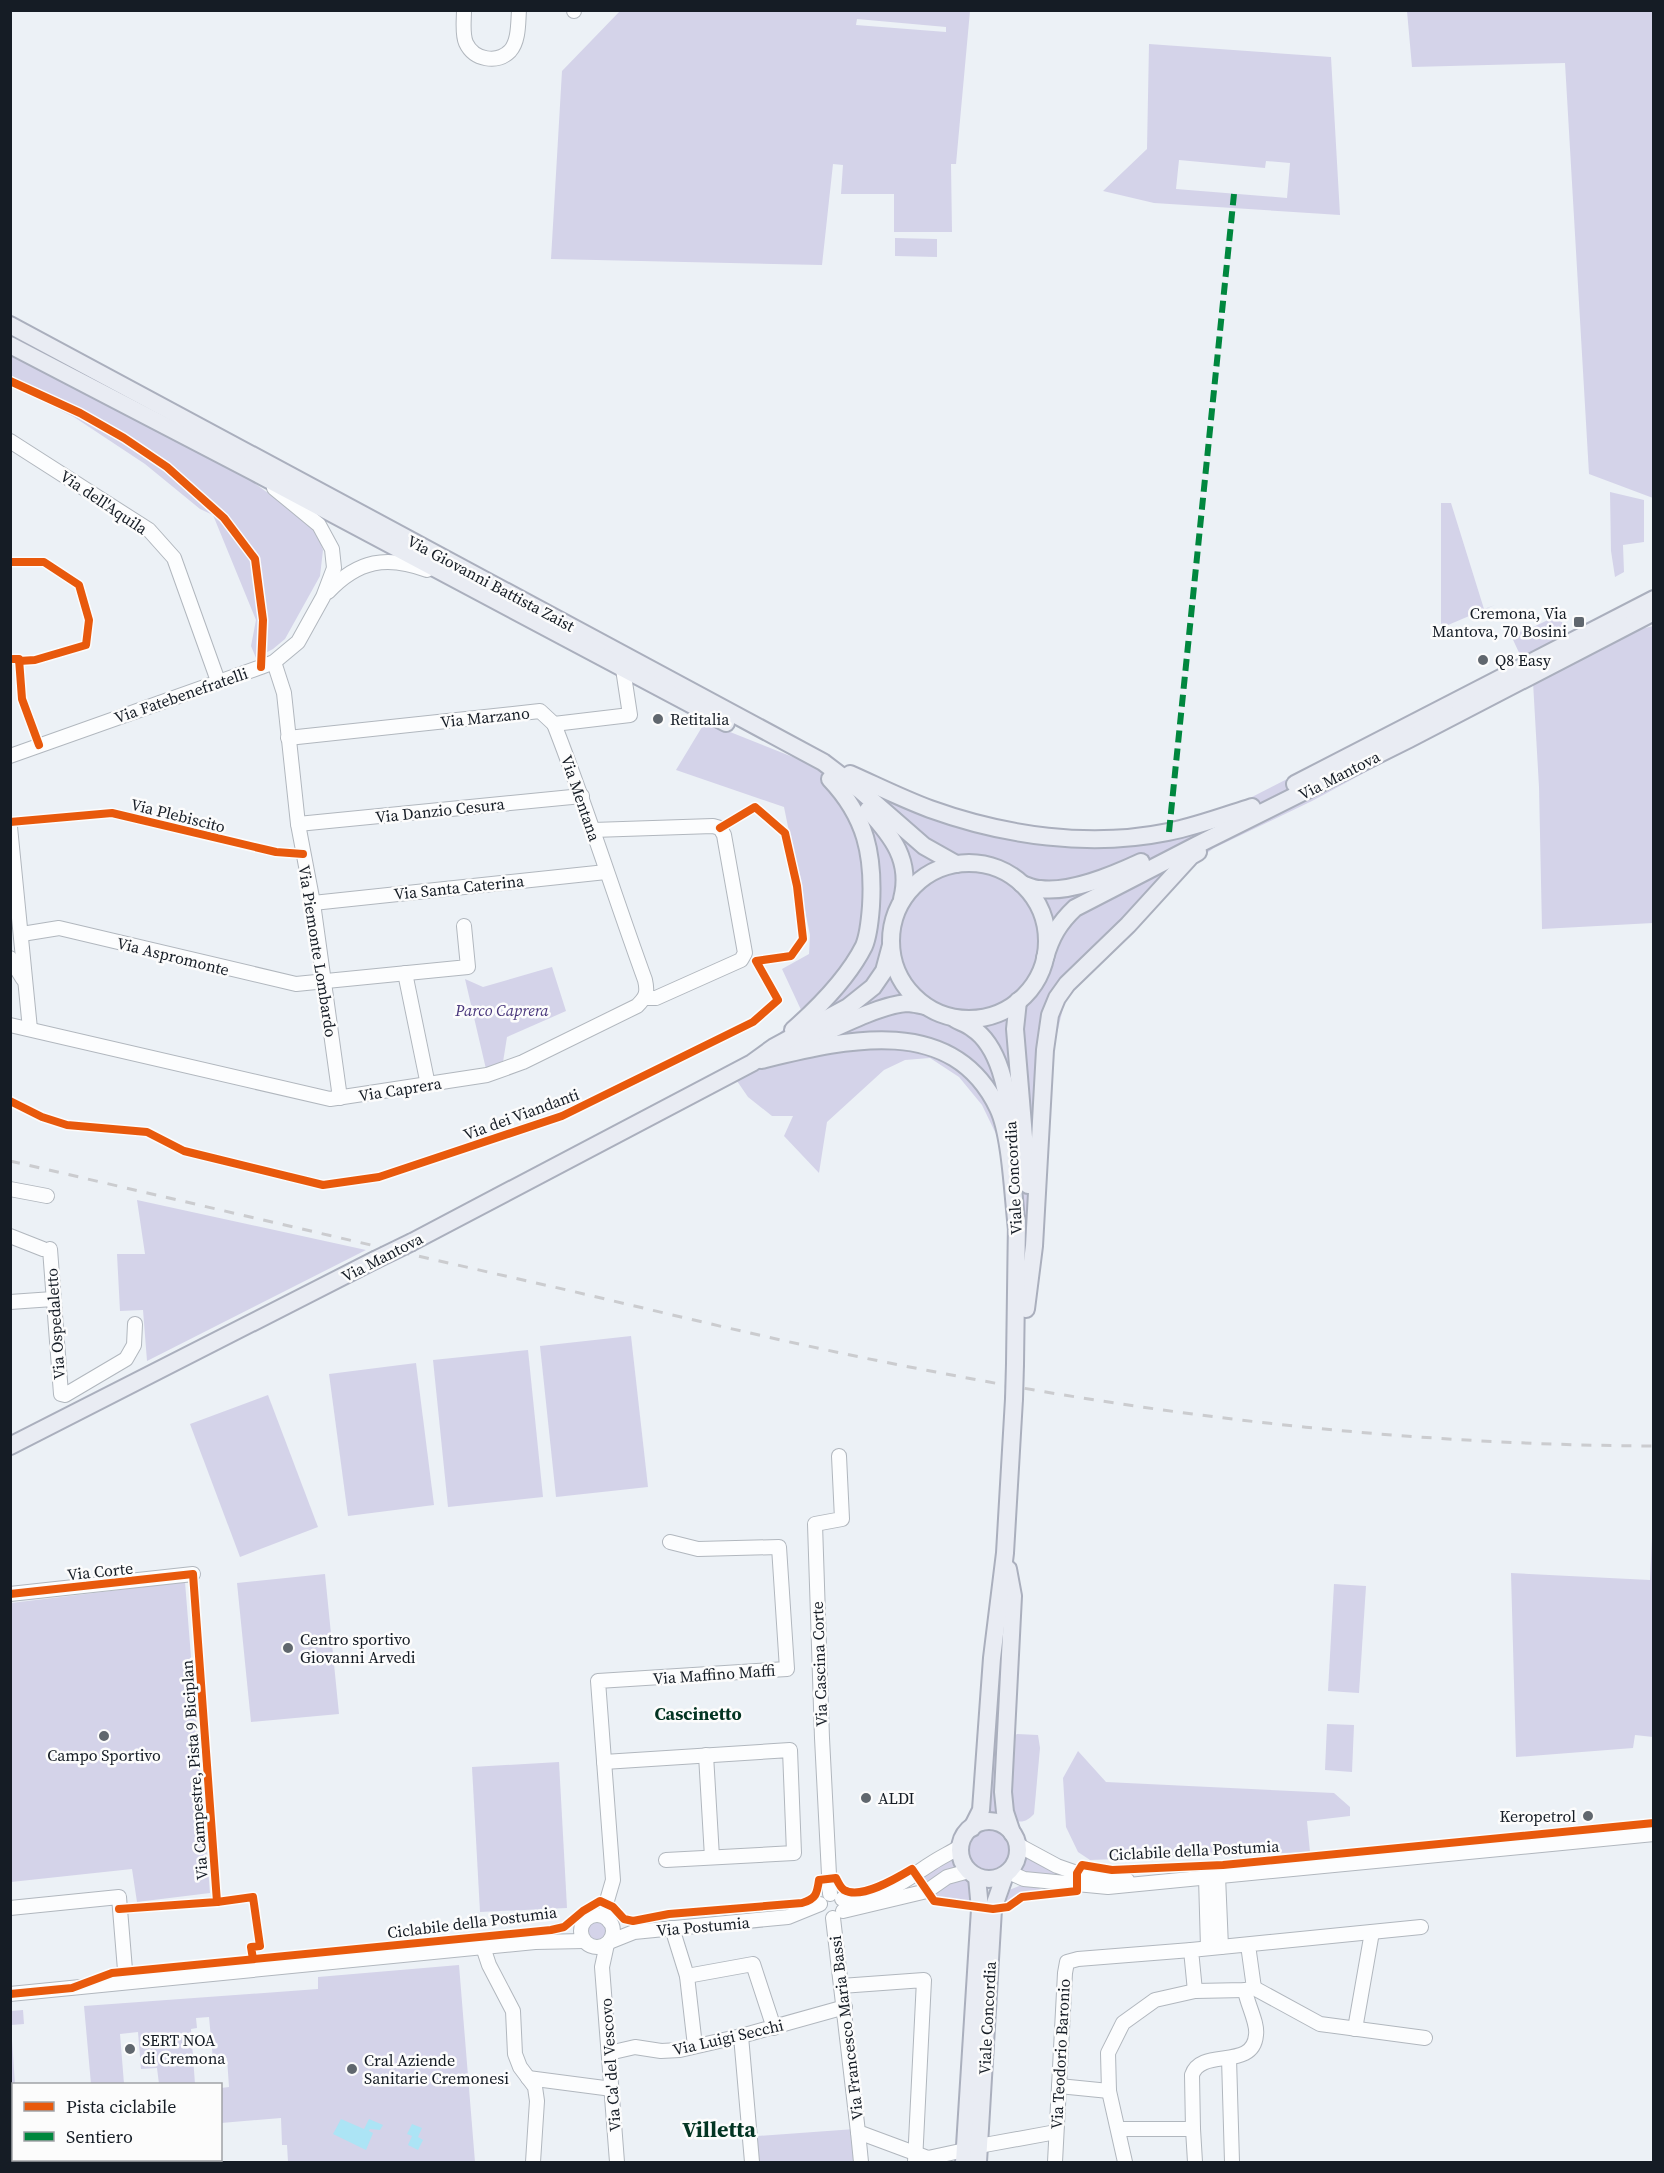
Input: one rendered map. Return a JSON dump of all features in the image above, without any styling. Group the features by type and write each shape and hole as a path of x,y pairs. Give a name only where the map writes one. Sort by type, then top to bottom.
{"main road":[{"name":"Via Giovanni Battista Zaist","path":"10,325 823,762 861,791 924,846 956,864"},
{"name":"Via Giovanni Battista Zaist","path":"10,345 254,472 830,779 878,820 896,847 906,872 902,898"},
{"name":"Via Mantova","path":"1045,958 1052,936 1062,920 1075,908 1653,599"},
{"name":"Via Mantova","path":"1022,884 1038,889 1055,890 1111,876 1399,744 1653,612"},
{"path":"823,762 930,809 999,828 1059,837 1096,839 1153,834 1251,813"},
{"path":"764,1056 801,1023 840,981 859,955 868,933 872,894 868,844 854,809 830,779"},
{"path":"1026,1309 1034,1246 1046,1032 1057,998 1067,984 1128,926 1191,856 1251,813"},
{"path":"956,864 986,865 999,869 1022,884 1036,903 1045,926 1047,942 1045,958 1035,981 1018,1001 1003,1011 985,1017 967,1018 949,1016 926,1006 910,1003 898,1005 764,1056 848,1006 873,987 884,971 891,945 893,921 902,898 926,876 940,868 956,864"},
{"path":"891,945 894,963 901,980 926,1006"},
{"name":"Viale Concordia","path":"1015,1364 1026,1309 1029,1191 1015,1029 1018,1001"},
{"name":"Viale Concordia","path":"949,1016 973,1028 984,1039 1001,1076 1009,1105 1012,1128 1017,1229 1014,1399 1005,1553 992,1658 981,1810 961,1846 961,1855 973,1874 980,1908 972,2155"},
{"path":"764,1056 851,1043 897,1040 925,1044 949,1054 967,1066 998,1108 1004,1126 1017,1229"},
{"name":"Via Mantova","path":"10,1446 412,1242 764,1056"},
{"name":"Viale Concordia","path":"972,2155 993,1910 1007,1873 1017,1860 1015,1839 1005,1812 1003,1792 1013,1596 1005,1553"},
{"path":"972,1828 988,1821 998,1823 1015,1839"},
{"path":"973,1874 991,1879 1007,1873"}],"street":[{"path":"464,10 466,44 475,54 487,59 499,58 510,51 518,32 519,10"},
{"name":"Via dell'Aquila","path":"10,441 149,530 174,558 218,681"},
{"name":"Via Fatebenefratelli","path":"10,756 274,662 298,642 323,597 334,568 332,549 319,525 254,472"},
{"name":"Via Fatebenefratelli","path":"323,597 341,578 359,567 373,563 397,561 455,579"},
{"name":"Via Piemonte Lombardo","path":"274,662 284,693 297,824 313,903 340,1098"},
{"name":"Via Marzano","path":"288,738 540,711 555,724 630,715 622,669"},
{"name":"Via Mentana","path":"555,724 582,796 606,872"},
{"name":"Via Danzio Cesura","path":"297,824 582,796"},
{"name":"Via Caprera","path":"10,1025 330,1099 487,1075 523,1062 625,1012 645,998 656,998 741,960 745,953 724,835 720,828 713,826 592,830"},
{"path":"10,827 14,890 22,933 30,1029"},
{"path":"606,872 645,980 647,990 645,998"},
{"name":"Via Santa Caterina","path":"313,903 606,872"},
{"name":"Via Aspromonte","path":"22,933 59,928 285,983 323,982 468,967 464,926"},
{"path":"10,958 25,983"},
{"path":"405,973 428,1085"},
{"path":"10,1189 47,1196"},
{"name":"Via Ospedaletto","path":"10,1236 47,1249 61,1394 65,1395 126,1359 134,1345 135,1324"},
{"path":"10,1302 53,1299"},
{"name":"Via Cascina Corte","path":"832,1907 822,1738 815,1524 842,1519 839,1456"},
{"name":"Via Maffino Maffi","path":"610,1923 606,1904 613,1880 598,1681 787,1670 779,1547 698,1549 670,1542"},
{"name":"Via Corte","path":"10,1594 193,1574"},
{"path":"604,1762 790,1750 794,1853 666,1860"},
{"path":"706,1755 712,1857"},
{"path":"1007,1873 1024,1879 1108,1887 1653,1834"},
{"path":"1015,1839 1057,1866 1077,1873 1147,1883"},
{"name":"Via Postumia","path":"832,1907 891,1890 961,1846"},
{"name":"Via Postumia","path":"10,1994 535,1942 587,1943 598,1947 634,1932 765,1920 927,1891 947,1878 973,1874"},
{"path":"1212,1876 1215,1948"},
{"path":"10,1908 119,1897 126,1982"},
{"path":"587,1943 581,1933 588,1920 606,1904"},
{"name":"Via Francesco Maria Bassi","path":"832,1907 858,2132 916,2159 972,2155 1056,2132"},
{"path":"588,1920 602,1916 610,1923 634,1932"},
{"name":"Via Postumia","path":"535,1942 565,1934 588,1920"},
{"path":"608,1943 613,1934 610,1923"},
{"path":"1195,1991 1191,1950 1420,1927"},
{"path":"672,1929 687,1976 695,2046"},
{"path":"1355,2029 1372,1932"},
{"name":"Via Ca' del Vescovo","path":"587,1943 602,1967"},
{"name":"Via Ca' del Vescovo","path":"608,1943 602,1967 617,2163"},
{"path":"1195,2163 1192,2075 1194,2068 1202,2062 1242,2055 1252,2047 1256,2037 1256,2026 1248,2005 1250,1989 1248,1945"},
{"path":"483,1947 489,1965 513,2011 515,2054 520,2067 535,2087 537,2101 533,2163"},
{"name":"Via Teodorio Baronio","path":"1054,2163 1065,1973 1068,1962 1078,1959 1191,1950"},
{"path":"687,1976 753,1964 774,2028"},
{"path":"841,1986 924,1980 916,2159"},
{"path":"1125,2163 1109,2091 1108,2053 1123,2023 1155,2000 1195,1991 1250,1989 1320,2024 1425,2038"},
{"name":"Via Luigi Secchi","path":"609,2053 635,2048 661,2051 695,2046 774,2028 845,2007"},
{"path":"741,2036 752,2163"},
{"path":"1228,2058 1232,2163"},
{"path":"528,2078 612,2089"},
{"path":"1059,2086 1109,2091"},
{"path":"1119,2129 1193,2129"},
{"path":"858,2132 861,2163"}],"green space":[{"path":"620,11 970,11 956,164 951,164 952,232 894,232 894,194 841,194 843,165 833,164 822,265 551,259 562,71","holes":["857,19 946,27 946,32 856,25"]},
{"path":"1407,11 1653,11 1653,498 1589,474 1565,63 1412,67"},
{"path":"1149,44 1331,57 1340,215 1154,203 1103,191 1147,149","holes":["1179,160 1265,168 1266,161 1290,163 1287,198 1176,189"]},
{"path":"895,238 937,239 937,257 895,256"},
{"path":"10,353 242,474 306,521 316,532 323,550 320,576 285,639 256,658 251,646 256,620 213,515 200,509 145,464 74,417 11,386"},
{"path":"1610,492 1644,500 1644,542 1623,545 1624,572 1615,577 1611,551"},
{"path":"1441,503 1451,503 1484,609 1495,605 1441,628"},
{"path":"1552,618 1562,622 1565,638 1629,632 1653,626 1653,923 1542,929 1539,787 1533,682 1312,801 1214,848 1192,864 1066,996 1051,1058 1031,1235 1022,1233 1004,1173 997,1136 982,1105 959,1077 930,1058 905,1060 884,1070 827,1122 819,1173 784,1136 793,1116 772,1116 748,1097 728,1068 770,1042 802,1012 782,969 809,954 810,935 784,807 676,770 705,722 956,822 1119,841 1189,821 1248,799 1522,659 1508,629 1523,632"},
{"name":"Parco Caprera","path":"552,967 566,1011 507,1037 503,1062 486,1069 465,979 483,987"},
{"path":"137,1200 366,1250 147,1361 143,1310 120,1311 117,1254 145,1254"},
{"path":"631,1336 648,1487 556,1497 540,1346"},
{"path":"528,1350 543,1497 448,1507 433,1360"},
{"path":"416,1363 434,1505 348,1516 329,1374"},
{"path":"268,1395 318,1527 240,1557 190,1424"},
{"path":"1653,1517 1653,1737 1635,1735 1633,1748 1516,1757 1511,1573 1650,1580"},
{"name":"Centro sportivo Giovanni Arvedi","path":"325,1574 339,1714 251,1722 237,1583"},
{"name":"Campo Sportivo","path":"185,1582 210,1893 137,1902 132,1869 11,1882 11,1603"},
{"path":"1334,1584 1366,1586 1359,1693 1328,1691"},
{"path":"1007,1601 1000,1814 986,1813 998,1657"},
{"path":"1327,1724 1354,1725 1352,1772 1325,1770"},
{"path":"1017,1734 1038,1735 1040,1748 1034,1814 1021,1822 1015,1821 1011,1812 1010,1739"},
{"path":"1078,1751 1106,1782 1334,1793 1350,1807 1350,1816 1307,1821 1310,1852 1090,1860 1078,1852 1066,1827 1063,1778"},
{"path":"559,1762 567,1908 480,1912 472,1767"},
{"path":"990,1829 1006,1835 1012,1851 1006,1867 990,1873 974,1867 968,1851 974,1835"},
{"path":"955,1854 960,1869 927,1885 920,1876"},
{"path":"1028,1855 1071,1876 1070,1880 1018,1872"},
{"path":"963,1878 971,1881 974,1903 936,1898 932,1892 950,1881"},
{"path":"1024,1884 1037,1887 1043,1893 1019,1896 1007,1905 1001,1906 1009,1890"},
{"path":"597,1920 605,1923 608,1931 605,1939 597,1942 589,1939 586,1931 589,1923"},
{"name":"Cral Aziende Sanitarie Cremonesi","path":"459,1965 475,2162 288,2162 287,2145 282,2145 281,2118 222,2123 222,2088 229,2087 227,2058 213,2059 209,2017 196,2018 197,2028 191,2029 195,2083 159,2083 157,2068 141,2069 138,2032 120,2034 124,2083 91,2083 84,2006 318,1989 318,1977"},
{"path":"23,2010 24,2024 11,2025 11,2011"},
{"path":"11,2025 15,2083 12,2083 11,2100"},
{"path":"855,2129 858,2162 759,2162 757,2136"}],"water":[{"path":"341,2119 364,2129 369,2119 383,2125 380,2130 370,2129 369,2131 373,2133 366,2150 333,2134"},
{"path":"412,2124 422,2128 418,2137 423,2140 418,2150 408,2145 412,2136 407,2134"}],"railway":[{"path":"10,1161 797,1344 1024,1388 1114,1403 1293,1426 1474,1440 1654,1446"}],"marked path":[{"path":"1169,832 1234,194"}],"cycle path":[{"path":"10,381 80,413 124,438 167,467 224,518 255,559 263,620 261,667"},
{"path":"10,562 44,562 79,585 89,620 86,645 35,660 19,661"},
{"path":"13,659 19,659 22,699 39,745"},
{"name":"Via dei Viandanti","path":"10,1101 42,1117 67,1125 147,1132 184,1151 323,1185 379,1177 562,1116 753,1022 778,1000 756,961 791,956 803,939 797,886 785,833 755,807 720,828"},
{"name":"Via Plebiscito","path":"10,822 112,813 276,852 303,854"},
{"name":"Via Campestre, Pista 9 Biciplan","path":"10,1594 193,1574 217,1902 119,1909"},
{"name":"Ciclabile della Postumia","path":"10,1994 72,1988 112,1973 551,1930 564,1927 583,1911 600,1901 613,1907 624,1919 633,1921 669,1914 802,1903 815,1895 819,1880 836,1878 844,1890 860,1892 879,1887 912,1869 934,1901 993,1909 1008,1907 1022,1897 1077,1891 1077,1873 1082,1865 1112,1870 1223,1865 1654,1823"},
{"path":"217,1902 253,1897 260,1946 251,1947 253,1959"}],"place":[{"name":"Cremona, Via Mantova, 70 Bosini","path":"1579,622"},
{"name":"Q8 Easy","path":"1483,660"},
{"name":"Retitalia","path":"658,719"},
{"name":"Centro sportivo Giovanni Arvedi","path":"288,1648"},
{"name":"Campo Sportivo","path":"104,1736"},
{"name":"ALDI","path":"866,1798"},
{"name":"Keropetrol","path":"1588,1816"},
{"name":"SERT NOA di Cremona","path":"130,2049"},
{"name":"Cral Aziende Sanitarie Cremonesi","path":"352,2069"}],"district":[{"name":"Cascinetto","path":"698,1714"},
{"name":"Villetta","path":"719,2129"}]}
